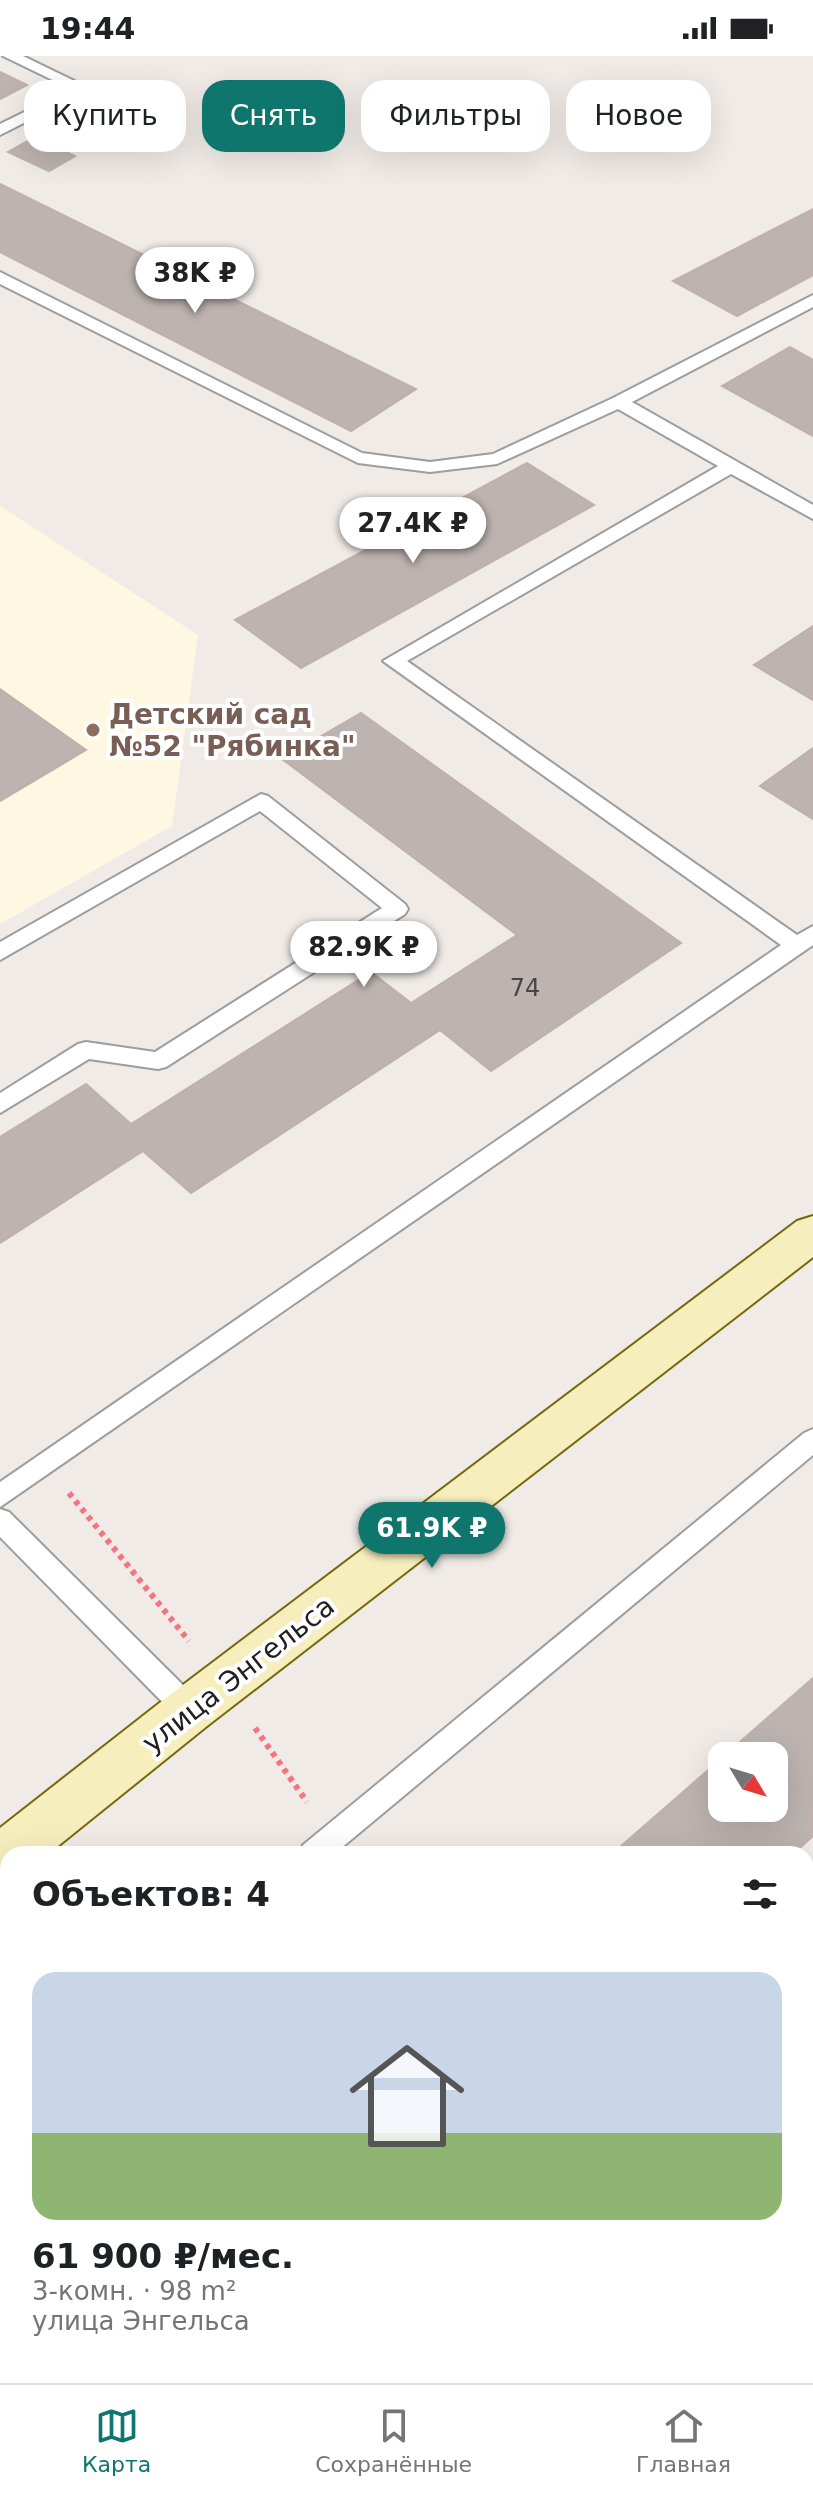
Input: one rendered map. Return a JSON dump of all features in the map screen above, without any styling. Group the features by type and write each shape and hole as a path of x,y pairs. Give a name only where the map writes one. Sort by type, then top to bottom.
{"street":[{"name":"улица Энгельса","path":"18,1846 189,1710 813,1233"}],"lane":[{"path":"0,130 83,89 11,56"},
{"path":"0,277 358,458 430,467 497,459 619,402 813,300"},
{"path":"619,402 813,513"},
{"path":"0,1496 805,940 393,661 731,466"},
{"path":"0,952 261,801 397,909 158,1061 86,1050 0,1104"},
{"path":"323,1846 813,1440"},
{"path":"0,1520 189,1710"}],"shaded area":[{"name":"Детский сад №52 \"Рябинка\"","path":"0,506 198,635 172,826 0,924"}],"building":[{"path":"0,72 24,84 24,87 0,99"},
{"path":"24,143 24,152 67,152 75,156 49,171 8,152"},
{"path":"0,184 416,389 351,431 0,252"},
{"path":"813,209 813,275 737,316 673,281"},
{"path":"790,347 813,360 813,436 722,386"},
{"path":"527,463 594,505 301,668 235,620"},
{"path":"813,626 813,700 754,665"},
{"path":"0,689 86,750 0,801"},
{"path":"361,713 681,943 491,1071 440,1030 191,1193 143,1151 0,1243 0,1137 86,1084 131,1124 371,972 411,1003 517,935 282,759"},
{"path":"813,748 813,819 760,786"},
{"path":"813,1678 813,1836 802,1846 621,1846 708,1770 708,1822 788,1822 788,1742 740,1742"}],"place":[{"name":"Детский сад №52 \"Рябинка\"","path":"93,730"}]}
